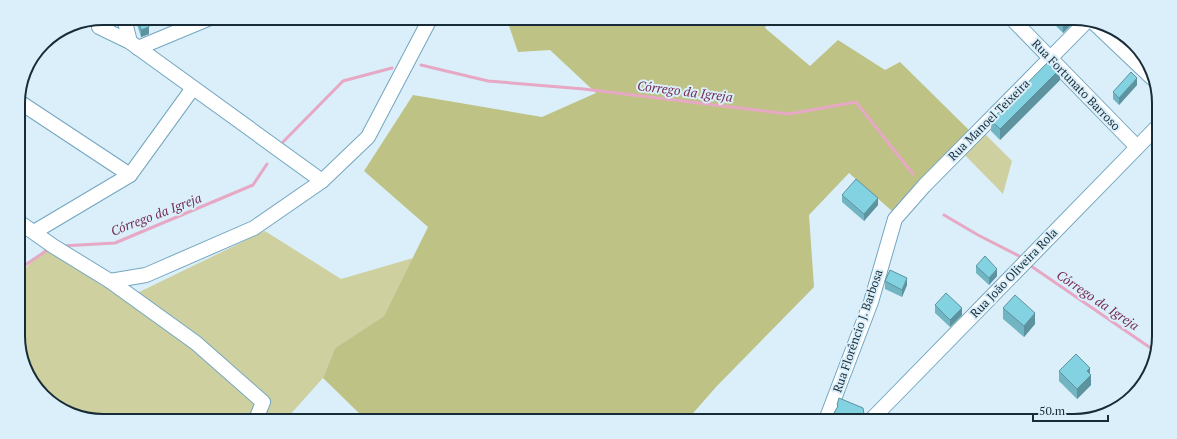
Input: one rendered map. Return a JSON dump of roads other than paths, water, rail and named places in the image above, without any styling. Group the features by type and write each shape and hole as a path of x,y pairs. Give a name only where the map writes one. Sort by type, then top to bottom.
{"street":[{"path":"127,25 134,45"},
{"path":"134,45 190,25"},
{"path":"110,281 146,275 254,228 322,181 368,137 427,25"},
{"name":"Rua Fortunato Barroso","path":"1018,25 1137,147"},
{"name":"Rua Manoel Teixeira","path":"894,219 930,180 1082,26"},
{"path":"99,27 134,45 322,181"},
{"path":"1101,30 1145,72"},
{"path":"34,232 130,175 194,88"},
{"path":"25,106 130,175"},
{"name":"Rua João Oliveira Rola","path":"877,414 1152,132"},
{"name":"Rua Florêncio J. Barbosa","path":"828,414 871,302 894,219"},
{"path":"25,226 53,246 110,281 196,343 263,402 259,414"}],"waterway":[{"name":"Córrego da Igreja","path":"421,65 488,81 584,89 789,114 856,102 913,174"},
{"name":"Córrego da Igreja","path":"283,142 343,81 392,68"},
{"name":"Córrego da Igreja","path":"62,246 115,243 253,185 267,164"},
{"name":"Córrego da Igreja","path":"944,215 978,235 1023,258"},
{"name":"Córrego da Igreja","path":"25,265 49,249"},
{"name":"Córrego da Igreja","path":"1031,266 1151,348"}]}
